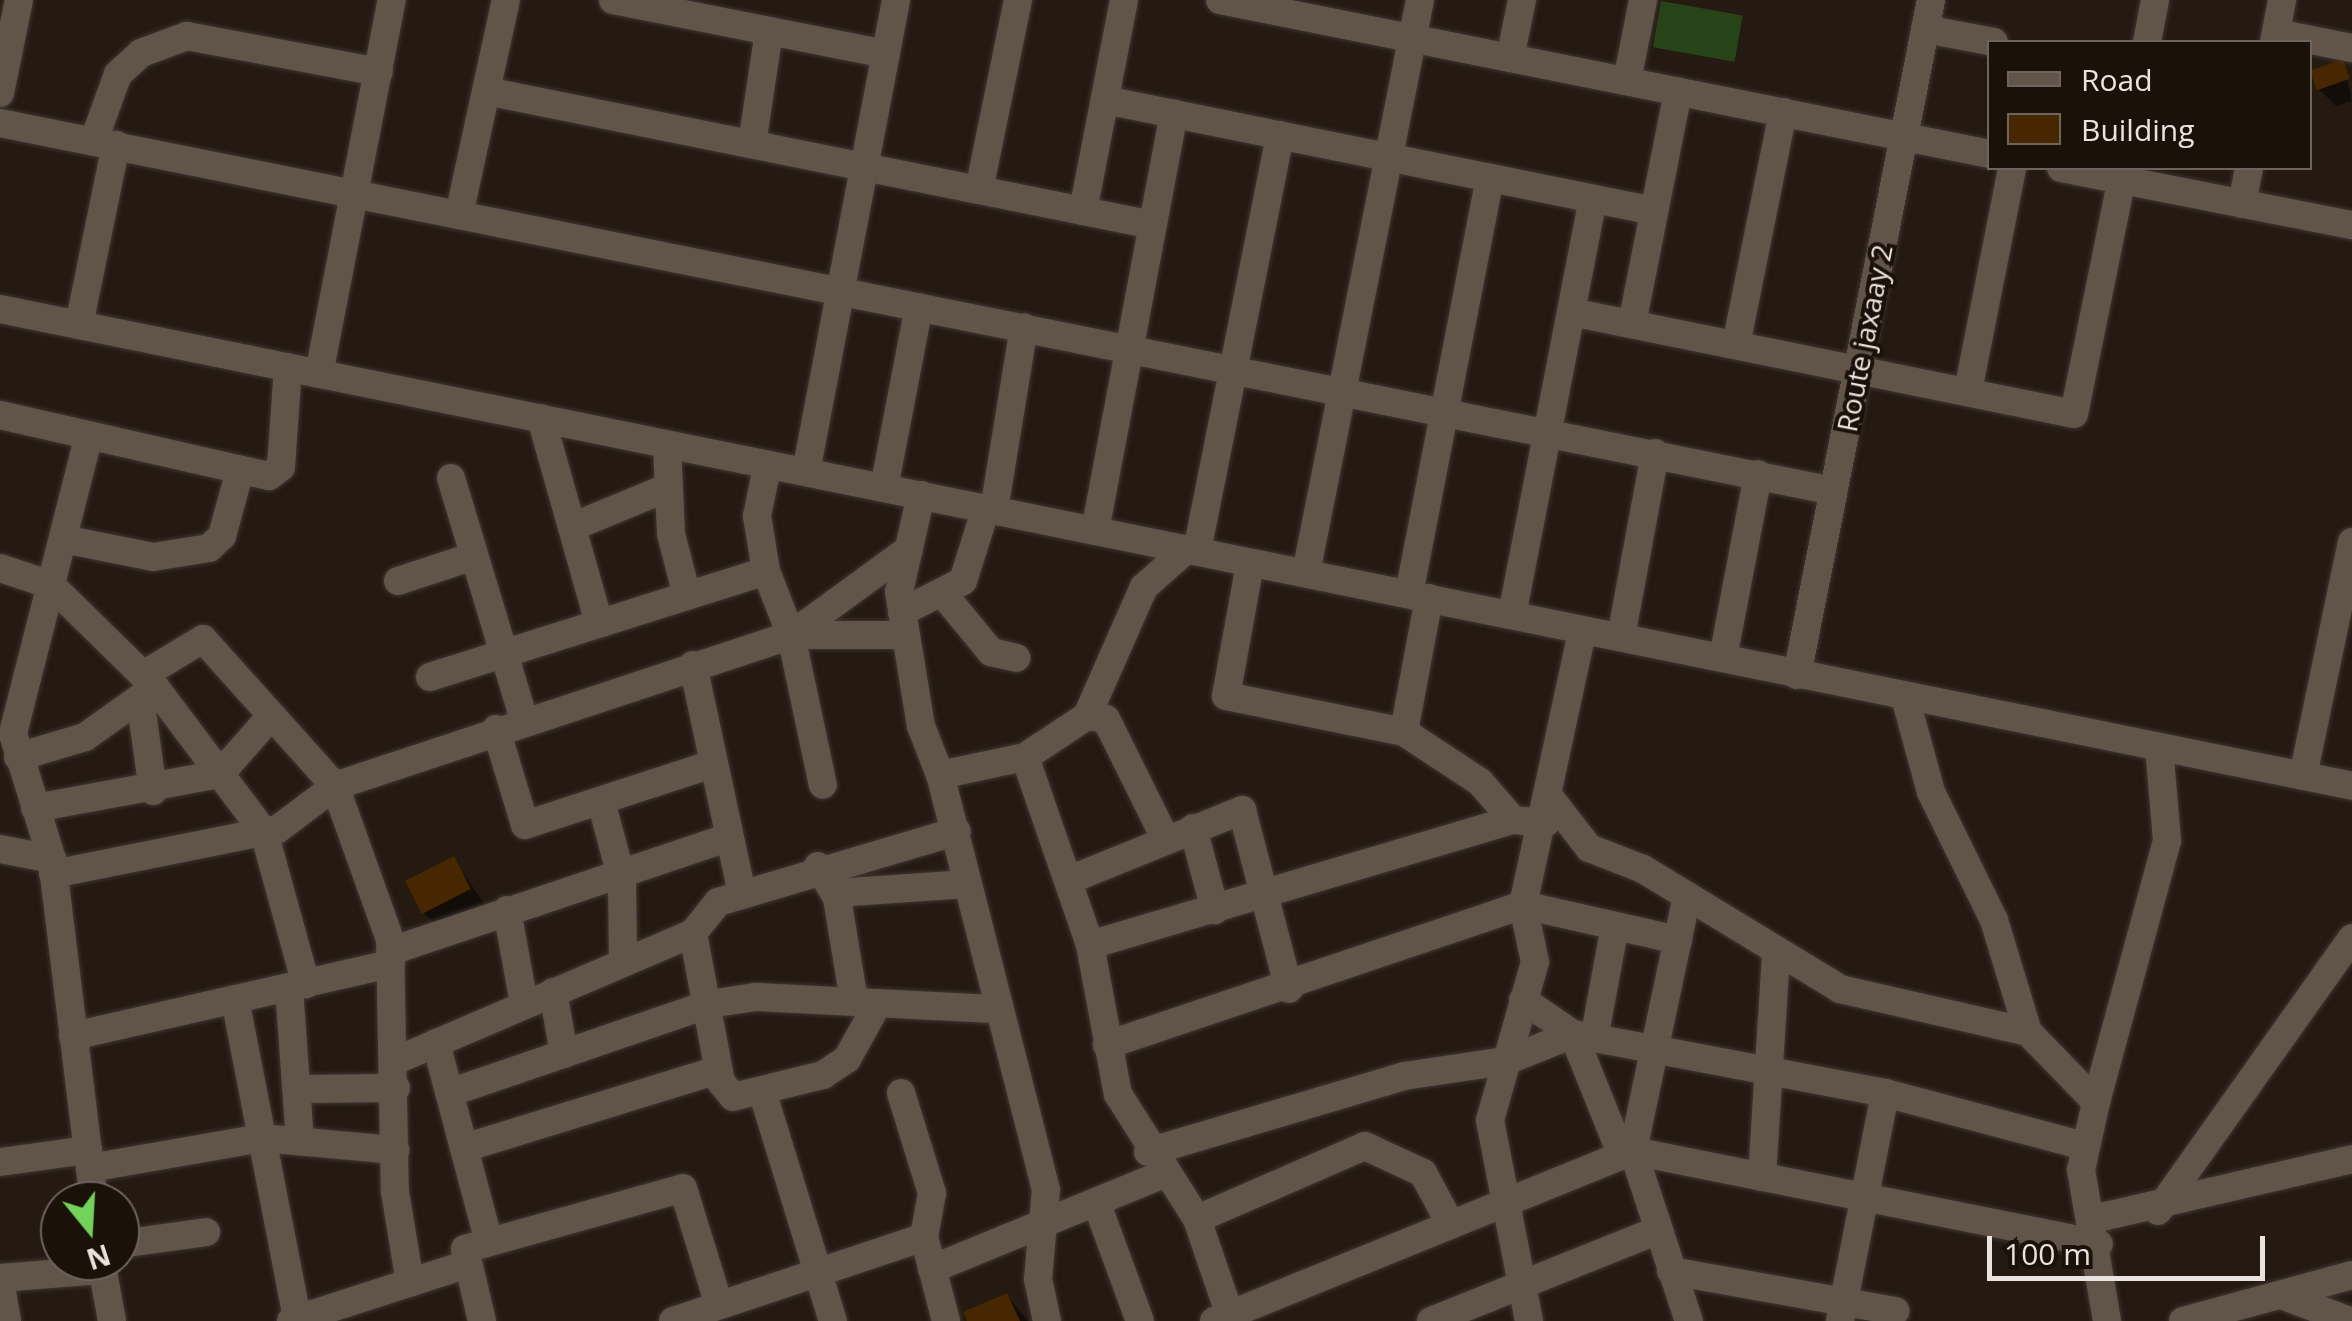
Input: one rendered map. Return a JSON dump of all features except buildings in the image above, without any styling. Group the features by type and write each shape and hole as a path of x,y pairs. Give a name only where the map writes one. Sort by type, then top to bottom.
{"street":[{"path":"0,93 19,0"},
{"path":"320,374 392,0"},
{"path":"459,215 506,0"},
{"path":"613,0 886,54"},
{"path":"806,472 896,0"},
{"path":"979,190 1018,0"},
{"path":"1083,210 1124,0"},
{"path":"1220,0 1987,153"},
{"path":"1306,573 1420,0"},
{"path":"1510,58 1522,0"},
{"path":"1627,81 1643,0"},
{"name":"Route jaxaay 2","path":"1797,675 1930,0"},
{"path":"2147,40 2155,0"},
{"path":"2275,38 2282,0"},
{"path":"1925,29 1987,41"},
{"path":"752,144 769,31"},
{"path":"79,325 118,74 142,53 187,36 380,72"},
{"path":"2312,43 2352,48"},
{"path":"486,91 1153,224"},
{"path":"1632,324 1678,91"},
{"path":"1105,100 1654,211"},
{"path":"1736,345 1783,112"},
{"path":"1095,530 1174,113"},
{"path":"0,124 1833,491"},
{"path":"940,775 1025,757 1087,716 1144,586 1192,550 1234,369 1280,135"},
{"path":"1968,392 2012,170"},
{"path":"2082,170 2123,174 2242,204 2352,225"},
{"path":"2242,204 2249,170"},
{"path":"1571,312 2074,414 2123,174"},
{"path":"1404,732 1444,411 1490,178"},
{"path":"1512,615 1594,198"},
{"path":"884,488 919,306"},
{"path":"3,316 79,325 2352,786"},
{"path":"1,853 52,867 264,832 335,786 524,720 792,635 903,624 944,595 975,562 990,509 1024,328"},
{"path":"0,415 269,476 281,467 288,367"},
{"path":"541,418 599,623"},
{"path":"90,435 16,710 18,756 52,867 92,1181"},
{"path":"667,445 669,487 687,596"},
{"path":"1621,637 1655,453"},
{"path":"767,466 757,516 766,571 792,635 823,784"},
{"path":"63,539 153,557 198,552 222,536 240,470"},
{"path":"1723,658 1758,474"},
{"path":"451,478 524,720"},
{"path":"572,526 669,487"},
{"path":"921,495 909,549 903,624 957,831 996,1009 1046,1190 1041,1227 1047,1321"},
{"path":"2303,776 2352,542"},
{"path":"792,635 909,549"},
{"path":"398,580 474,556"},
{"path":"1250,564 1226,696 1404,732 1480,782 1513,820"},
{"path":"0,568 52,584 146,687 264,832 298,986 300,1142"},
{"path":"430,676 766,571"},
{"path":"944,595 991,652 1016,658"},
{"path":"1529,1321 1502,1204 1490,1120 1535,962 1523,905 1549,811 1582,631"},
{"path":"18,756 85,737 204,639 335,786 391,958 396,1150 410,1283"},
{"path":"693,666 710,765 742,894"},
{"path":"146,687 153,790"},
{"path":"1905,696 1931,792 1994,920 2028,1032 2096,1102"},
{"path":"1087,716 1106,719 1166,840"},
{"path":"34,808 153,790 220,774 270,717"},
{"path":"496,730 524,824 602,805 710,765"},
{"path":"2107,1321 2081,1145 2167,840 2160,747"},
{"path":"1025,757 1090,946 1118,1094 1156,1163 1198,1219 1225,1319 1627,1154 1867,1198 2096,1232 2348,1156"},
{"path":"602,805 622,879 623,962"},
{"path":"1069,880 1242,810 1290,989"},
{"path":"1090,946 1549,811"},
{"path":"1549,811 1589,848 1687,896 1776,956 1840,988 2028,1032"},
{"path":"1194,828 1214,910"},
{"path":"298,1089 397,1074 436,1043 693,933 718,902 818,866 957,831"},
{"path":"74,1036 298,986 391,958 507,910 622,879 727,838"},
{"path":"818,866 821,885 835,894 968,884"},
{"path":"693,933 718,1070 733,1097 763,1094 846,1059 866,1002 835,894"},
{"path":"1627,1154 1654,1052 1687,896"},
{"path":"1108,1045 1290,989 1523,905 1678,940"},
{"path":"507,910 524,1004"},
{"path":"1615,926 1584,1037 1658,1230 1680,1318"},
{"path":"2158,1211 2352,938"},
{"path":"1762,1177 1765,1075 1776,956"},
{"path":"553,992 564,1054"},
{"path":"235,999 300,1319 468,1264"},
{"path":"1523,1000 1584,1037 1765,1075 1884,1092 2081,1145"},
{"path":"449,1093 709,1004 866,1002 996,1009"},
{"path":"932,1269 1098,1207 1156,1163 1404,1076 1506,1061 1584,1037"},
{"path":"436,1043 488,1242"},
{"path":"464,1148 718,1070"},
{"path":"1842,1311 1867,1198 1884,1092"},
{"path":"901,1093 932,1193 924,1237 946,1321"},
{"path":"763,1094 833,1321"},
{"path":"0,1162 89,1159 262,1138 396,1150"},
{"path":"1198,1219 1365,1146 1423,1173 1451,1225"},
{"path":"482,1321 465,1249 683,1188 719,1306"},
{"path":"1098,1207 1140,1321"},
{"path":"1431,1321 1658,1230"},
{"path":"140,1241 206,1232"},
{"path":"672,1321 924,1237"},
{"path":"1671,1271 1842,1311 1895,1311"},
{"path":"7,1321 0,1279 40,1274"},
{"path":"2183,1321 2352,1275"},
{"path":"105,1281 112,1321"},
{"path":"2281,1295 2350,1321"}],"green space":[{"path":"1661,1 1743,15 1735,62 1653,47"}]}
